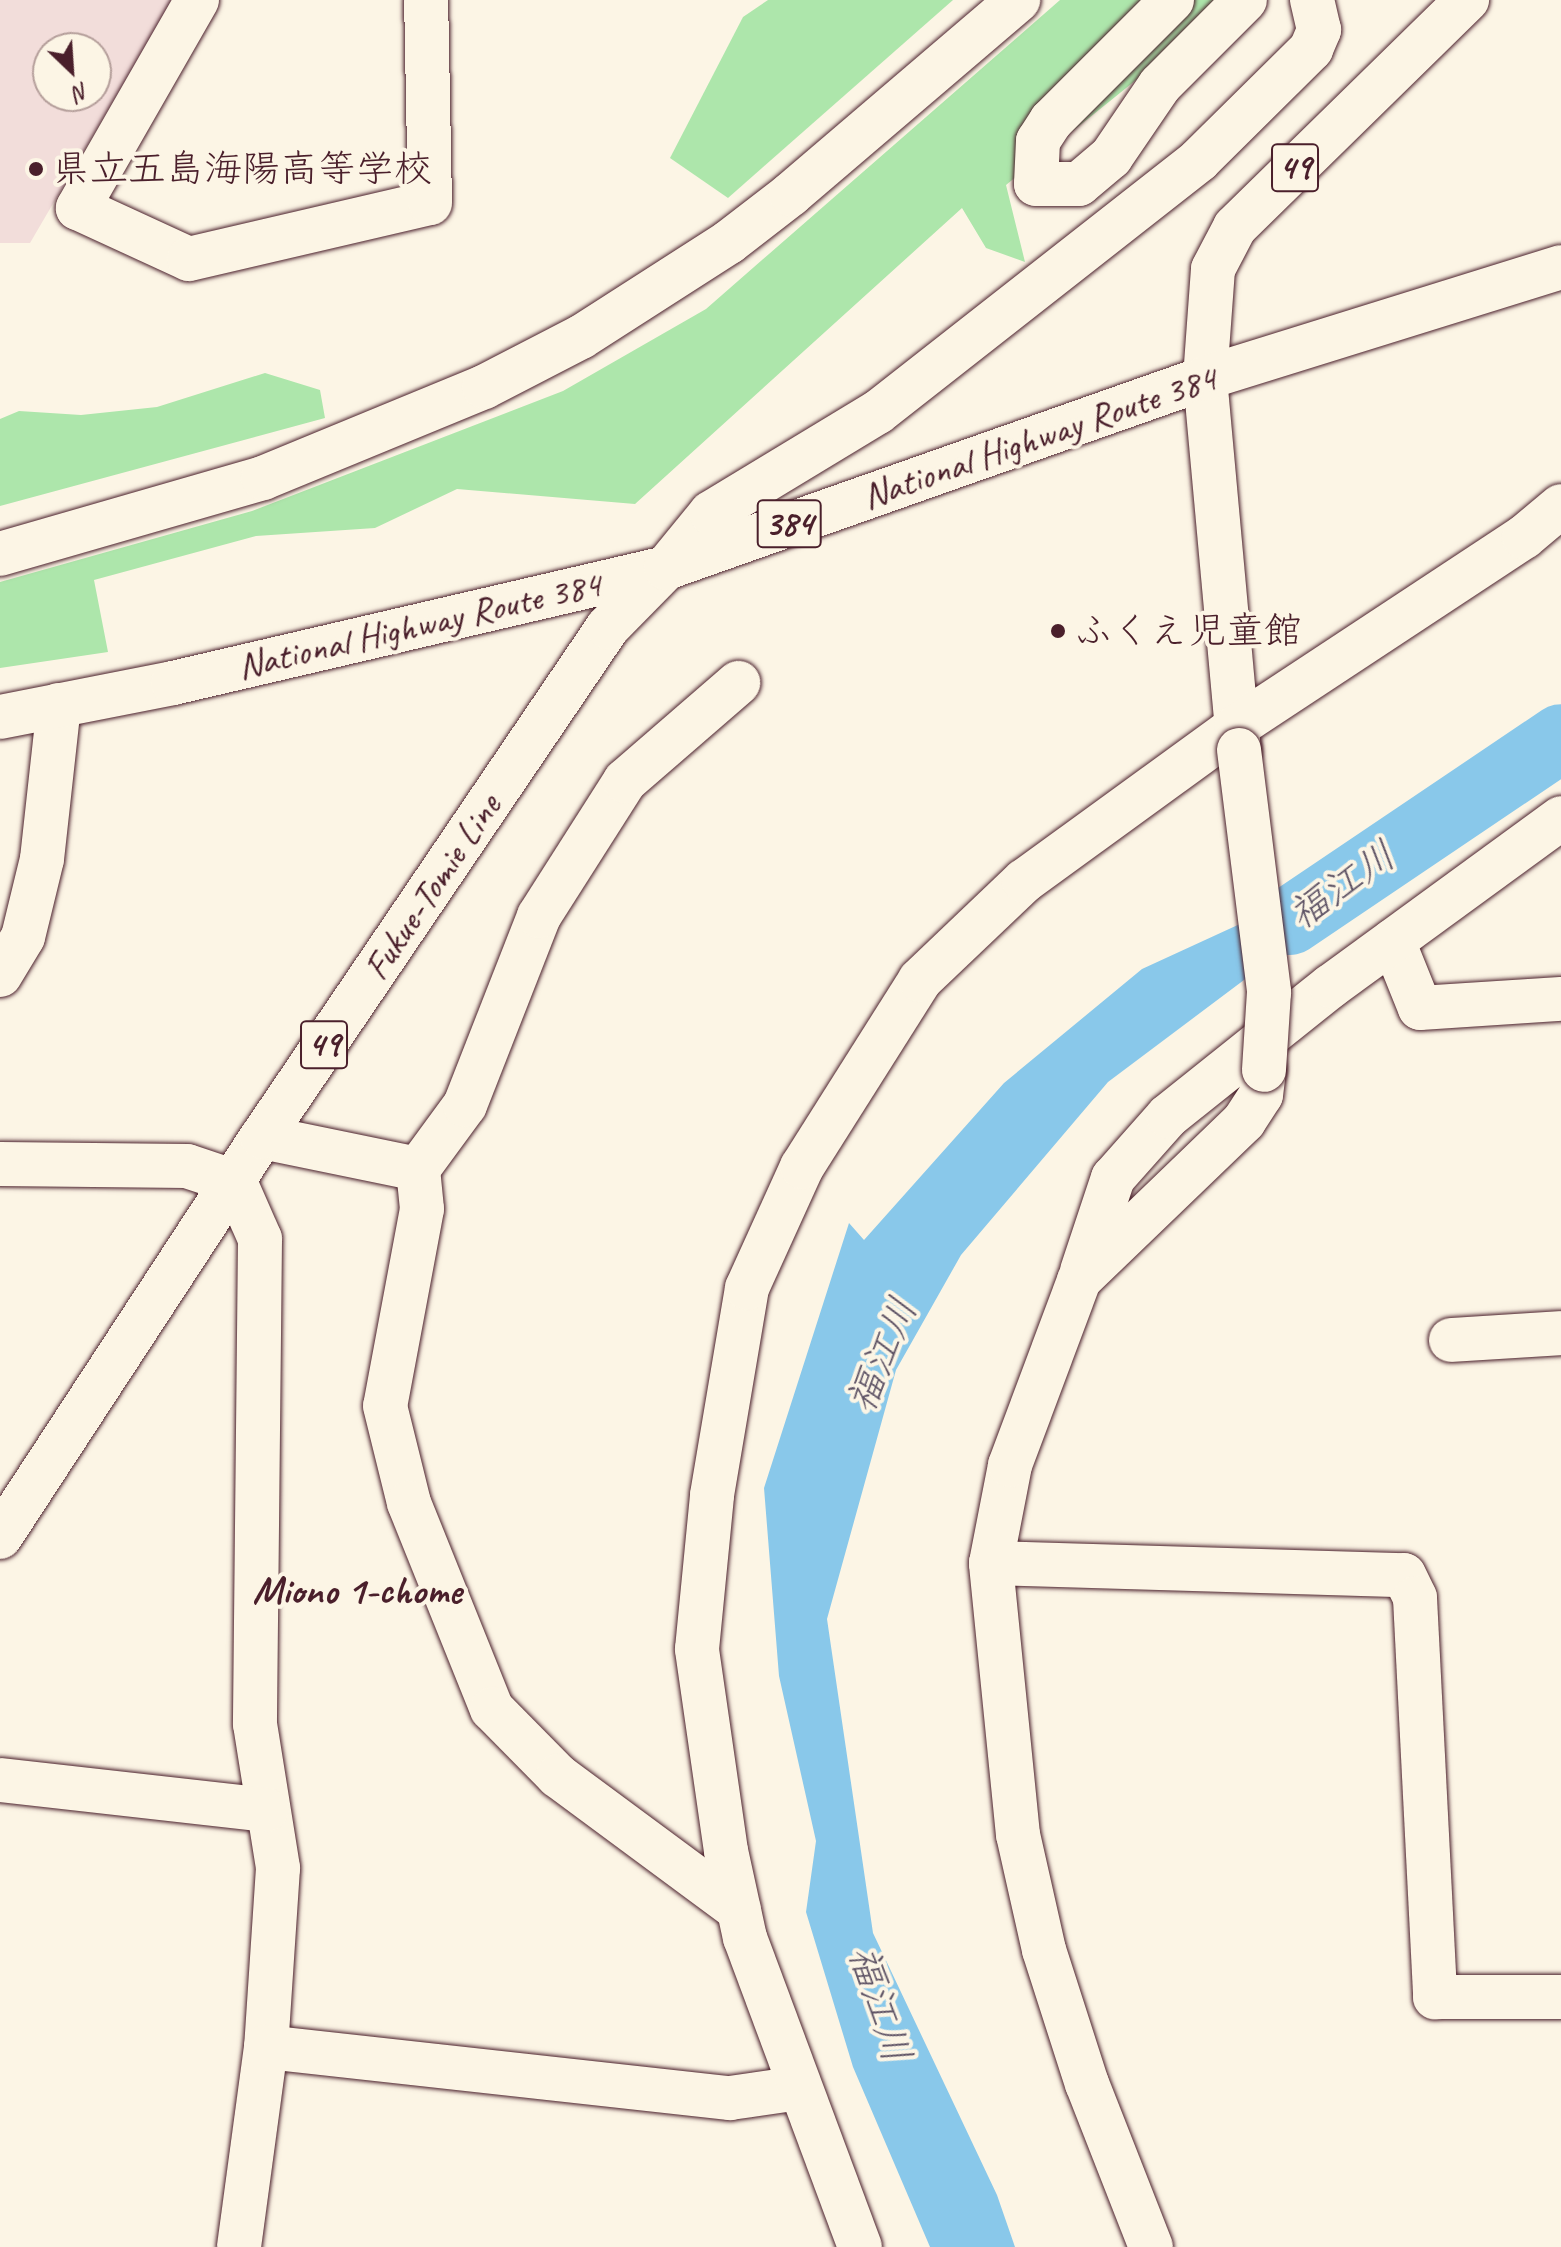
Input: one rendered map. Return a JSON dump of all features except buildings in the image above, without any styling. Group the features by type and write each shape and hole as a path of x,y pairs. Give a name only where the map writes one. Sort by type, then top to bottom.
{"main road":[{"path":"197,0 78,208 189,259 430,203 426,0"},
{"path":"0,554 263,478 484,387 581,337 766,213 1018,0"},
{"path":"1172,0 1051,121 1038,141 1036,184 1079,184 1111,157 1160,85 1245,0"},
{"name":"Fukue-Tomie Line","path":"0,1537 262,1137 608,627 666,568 711,513 878,412 1199,160 1311,49 1319,30 1312,0"},
{"name":"49","path":"1205,378 1213,269 1235,227 1467,0"},
{"name":"National Highway Route 384","path":"0,717 666,568 1205,378 1561,267"},
{"path":"1079,1280 1244,1121 1261,1095 1269,992 1238,738 1205,378"},
{"path":"860,2247 799,2088 739,1910 697,1649 712,1495 747,1288 802,1167 920,980 1024,881 1238,738 1524,537 1561,506"},
{"path":"738,683 625,781 539,916 465,1105 418,1169 422,1209 385,1406 409,1503 492,1709 558,1776 739,1910"},
{"path":"0,975 23,937 42,859 59,705"},
{"path":"1151,2247 1087,2084 1044,1950 1018,1835 991,1563 1010,1465 1079,1280 1113,1178 1168,1116 1393,941 1561,818"},
{"path":"1393,941 1420,1008 1561,999"},
{"path":"262,1137 418,1169"},
{"path":"0,1164 187,1166 235,1182 260,1239 255,1724 266,1810 278,1868 266,2047 239,2247"},
{"path":"1451,1340 1561,1333"},
{"path":"991,1563 1404,1575 1415,1598 1430,1848 1435,1997 1561,1997"},
{"path":"0,1780 266,1810"},
{"path":"266,2047 730,2098 799,2088"}],"shaded area":[{"name":"県立五島海陽高等学校","path":"0,0 172,0 112,103 112,32 32,32 32,112 107,112 30,243 0,243"}],"green space":[{"path":"768,0 953,0 728,198 670,158 743,17"},
{"path":"1060,0 1235,0 1006,185 1025,262 986,248 962,208 635,504 457,489 375,528 256,536 94,580 108,652 0,668 0,582 252,511 563,391 706,309"},
{"path":"265,373 320,390 325,418 0,506 0,419 19,411 81,415 157,407"}],"water":[{"path":"1444,830 1108,1082 961,1255 896,1370 827,1619 873,1933 997,2195 1015,2247 930,2247 853,2067 806,1912 816,1841 779,1676 764,1488 849,1223 864,1240 1004,1083 1142,969"}],"waterway":[{"name":"福江川","path":"1290,921 1561,738"}],"place":[{"name":"県立五島海陽高等学校","path":"36,169"},
{"name":"ふくえ児童館","path":"1058,631"}],"district":[{"name":"Miono 1-chome","path":"357,1590"}]}
